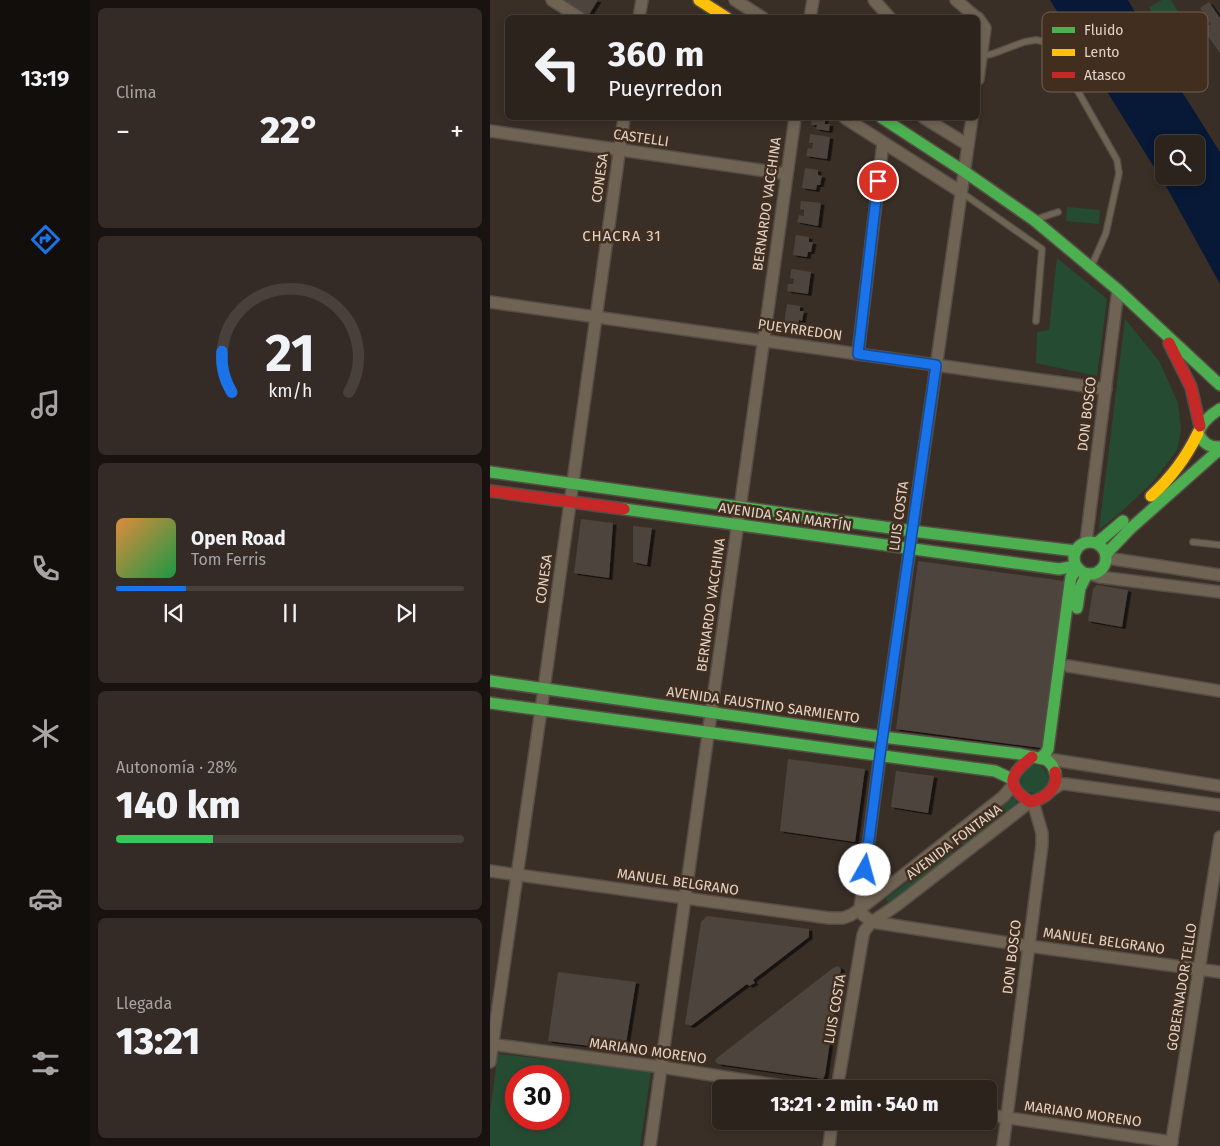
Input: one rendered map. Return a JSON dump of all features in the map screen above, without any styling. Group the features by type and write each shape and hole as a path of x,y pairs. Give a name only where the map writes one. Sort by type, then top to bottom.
{"main road":[{"path":"699,0 722,15"},
{"path":"885,120 1034,220 1118,290 1220,385"},
{"path":"1162,330 1191,388 1202,441 1211,448 1220,448"},
{"path":"1083,570 1074,560 1076,551 1082,544 1092,542 1160,488 1186,458 1199,429 1212,414 1220,409"},
{"path":"1106,556 1131,528 1220,448"},
{"name":"AVENIDA SAN MARTÍN","path":"490,472 912,531 1076,551"},
{"name":"AVENIDA SAN MARTÍN","path":"490,491 1059,569 1083,570"},
{"path":"490,703 995,772 1013,782 1020,796 1032,802 1053,789 1057,780 1056,773 1045,760 1045,754 1048,749 1071,576 1083,570 1098,572 1106,562 1104,549 1092,542"},
{"path":"1013,782 1018,768 1045,760 1057,750 1083,570"},
{"name":"AVENIDA FAUSTINO SARMIENTO","path":"490,681 883,737 1020,754 1045,760"}],"street":[{"path":"552,0 575,15"},
{"path":"640,15 642,0"},
{"path":"810,15 813,0"},
{"path":"874,0 887,15"},
{"path":"956,0 974,15"},
{"path":"738,1 759,15"},
{"path":"980,22 985,28 980,63"},
{"name":"CONESA","path":"490,1062 624,120"},
{"name":"BERNARDO VACCHINA","path":"650,1146 795,120"},
{"path":"848,120 962,192"},
{"path":"927,120 968,145"},
{"name":"LUIS COSTA","path":"838,1080 865,930 880,755 972,120"},
{"name":"CASTELLI","path":"490,131 787,174"},
{"path":"858,354 883,143"},
{"name":"DON BOSCO","path":"1092,542 1106,389 1118,290"},
{"name":"PUEYRREDON","path":"490,302 1106,389"},
{"path":"1106,556 1220,575"},
{"name":"AVENIDA SAN MARTÍN","path":"1083,570 1100,577 1220,592"},
{"path":"1068,666 1220,691"},
{"name":"AVENIDA FAUSTINO SARMIENTO","path":"1045,760 1220,786"},
{"name":"AVENIDA FONTANA","path":"866,916 1004,796 1013,782"},
{"path":"1053,789 1061,784 1066,784 1220,805"},
{"name":"DON BOSCO","path":"1003,1146 1042,845 1042,832 1032,802"},
{"name":"AVENIDA FONTANA","path":"866,916 912,893 1032,802"},
{"name":"GOBERNADOR TELLO","path":"1172,1144 1220,837"},
{"name":"MANUEL BELGRANO","path":"490,871 829,918 843,918 852,915 866,916 1029,946 1220,972"},
{"name":"MARIANO MORENO","path":"491,1045 744,1080"},
{"name":"MARIANO MORENO","path":"997,1116 1172,1144"},
{"path":"828,1146 831,1130"}],"lane":[{"path":"981,56 992,54 1024,42 1042,41"},
{"path":"1078,92 1117,160 1120,173 1106,233 1091,267"},
{"path":"962,192 1042,249 1036,321"},
{"path":"1034,220 1058,212"},
{"path":"1193,542 1220,545"}],"green space":[{"path":"1162,0 1171,0 1178,12 1152,12 1149,7"},
{"path":"1067,207 1100,210 1099,224 1066,221"},
{"path":"1057,258 1107,299 1097,376 1036,363 1037,332 1049,330"},
{"path":"1125,319 1159,361 1178,403 1181,430 1177,450 1153,482 1099,530"},
{"path":"1034,765 1044,769 1048,779 1044,789 1034,793 1024,789 1020,779 1024,769"},
{"path":"1015,798 1017,803 966,846 963,845 961,840 1011,799"},
{"path":"947,851 953,853 952,857 891,903 887,901 887,898"},
{"path":"498,1054 651,1071 640,1146 490,1146 490,1112"}],"water":[{"path":"1050,0 1128,0 1135,12 1057,12"},
{"path":"1107,92 1182,92 1220,152 1220,284 1165,185 1205,185 1205,135 1155,135 1155,169"}],"building":[{"path":"558,0 598,0 589,15 582,15"},
{"path":"1209,2 1220,18 1220,53 1208,36 1208,26 1211,24 1208,20 1208,12 1203,12 1200,8"},
{"path":"812,120 825,120 825,124 830,124 829,131 816,129 817,125 811,125"},
{"path":"810,134 830,137 827,159 806,156 808,148 812,149 813,143 809,143"},
{"path":"805,168 818,170 818,175 822,176 820,185 817,185 816,190 802,188"},
{"path":"801,201 821,203 818,226 797,222 799,215 804,216 804,210 800,209"},
{"path":"796,235 809,237 809,242 813,242 811,252 808,252 807,257 793,255"},
{"path":"791,270 811,272 808,294 787,291 788,284 793,284 794,279 790,278"},
{"path":"787,304 800,306 800,311 804,311 802,321 799,320 798,326 784,324"},
{"path":"581,519 613,523 609,578 574,573"},
{"path":"633,526 652,528 647,565 633,562"},
{"path":"918,561 1064,581 1042,748 896,729"},
{"path":"1097,585 1128,590 1122,627 1088,621 1093,589"},
{"path":"788,759 865,769 855,842 780,831"},
{"path":"896,771 934,776 928,813 891,807"},
{"path":"707,916 809,929 809,937 753,980 755,983 749,986 747,984 691,1026 685,1024 701,922"},
{"path":"838,966 841,969 823,1079 718,1064 715,1061 833,968"},
{"path":"558,972 636,982 625,1050 548,1041"}],"traffic: fast":[{"path":"885,120 1034,220 1118,290 1220,385"},
{"path":"1220,409 1207,419 1198,433 1207,444 1213,447 1220,447"},
{"path":"1106,554 1131,528 1220,449"},
{"path":"490,472 912,531 1076,551"},
{"path":"624,509 1059,569 1076,566"},
{"path":"1097,543 1123,521"},
{"path":"1090,542 1096,543 1101,547 1105,552 1106,558 1105,564 1101,569 1096,573 1090,574 1084,573 1079,569 1075,564 1074,558 1075,552 1079,547 1084,543 1090,542"},
{"path":"1040,758 1048,749 1070,583 1071,577 1078,568"},
{"path":"1077,608 1080,588 1087,574"},
{"path":"490,681 883,737 1020,754 1047,760 1055,772"},
{"path":"490,703 995,771 1012,779"}],"traffic: slow":[{"path":"699,0 722,15"},
{"path":"1151,496 1177,467 1198,433"}],"traffic: jam":[{"path":"1169,343 1191,387 1200,426"},
{"path":"490,491 624,509"},
{"path":"1032,757 1019,769 1013,780 1016,790 1030,802 1036,801 1050,792 1055,783 1055,772"}],"district":[{"name":"CHACRA 31","path":"622,236"}],"route":[{"path":"865,870 936,365 858,354 878,181"}]}
